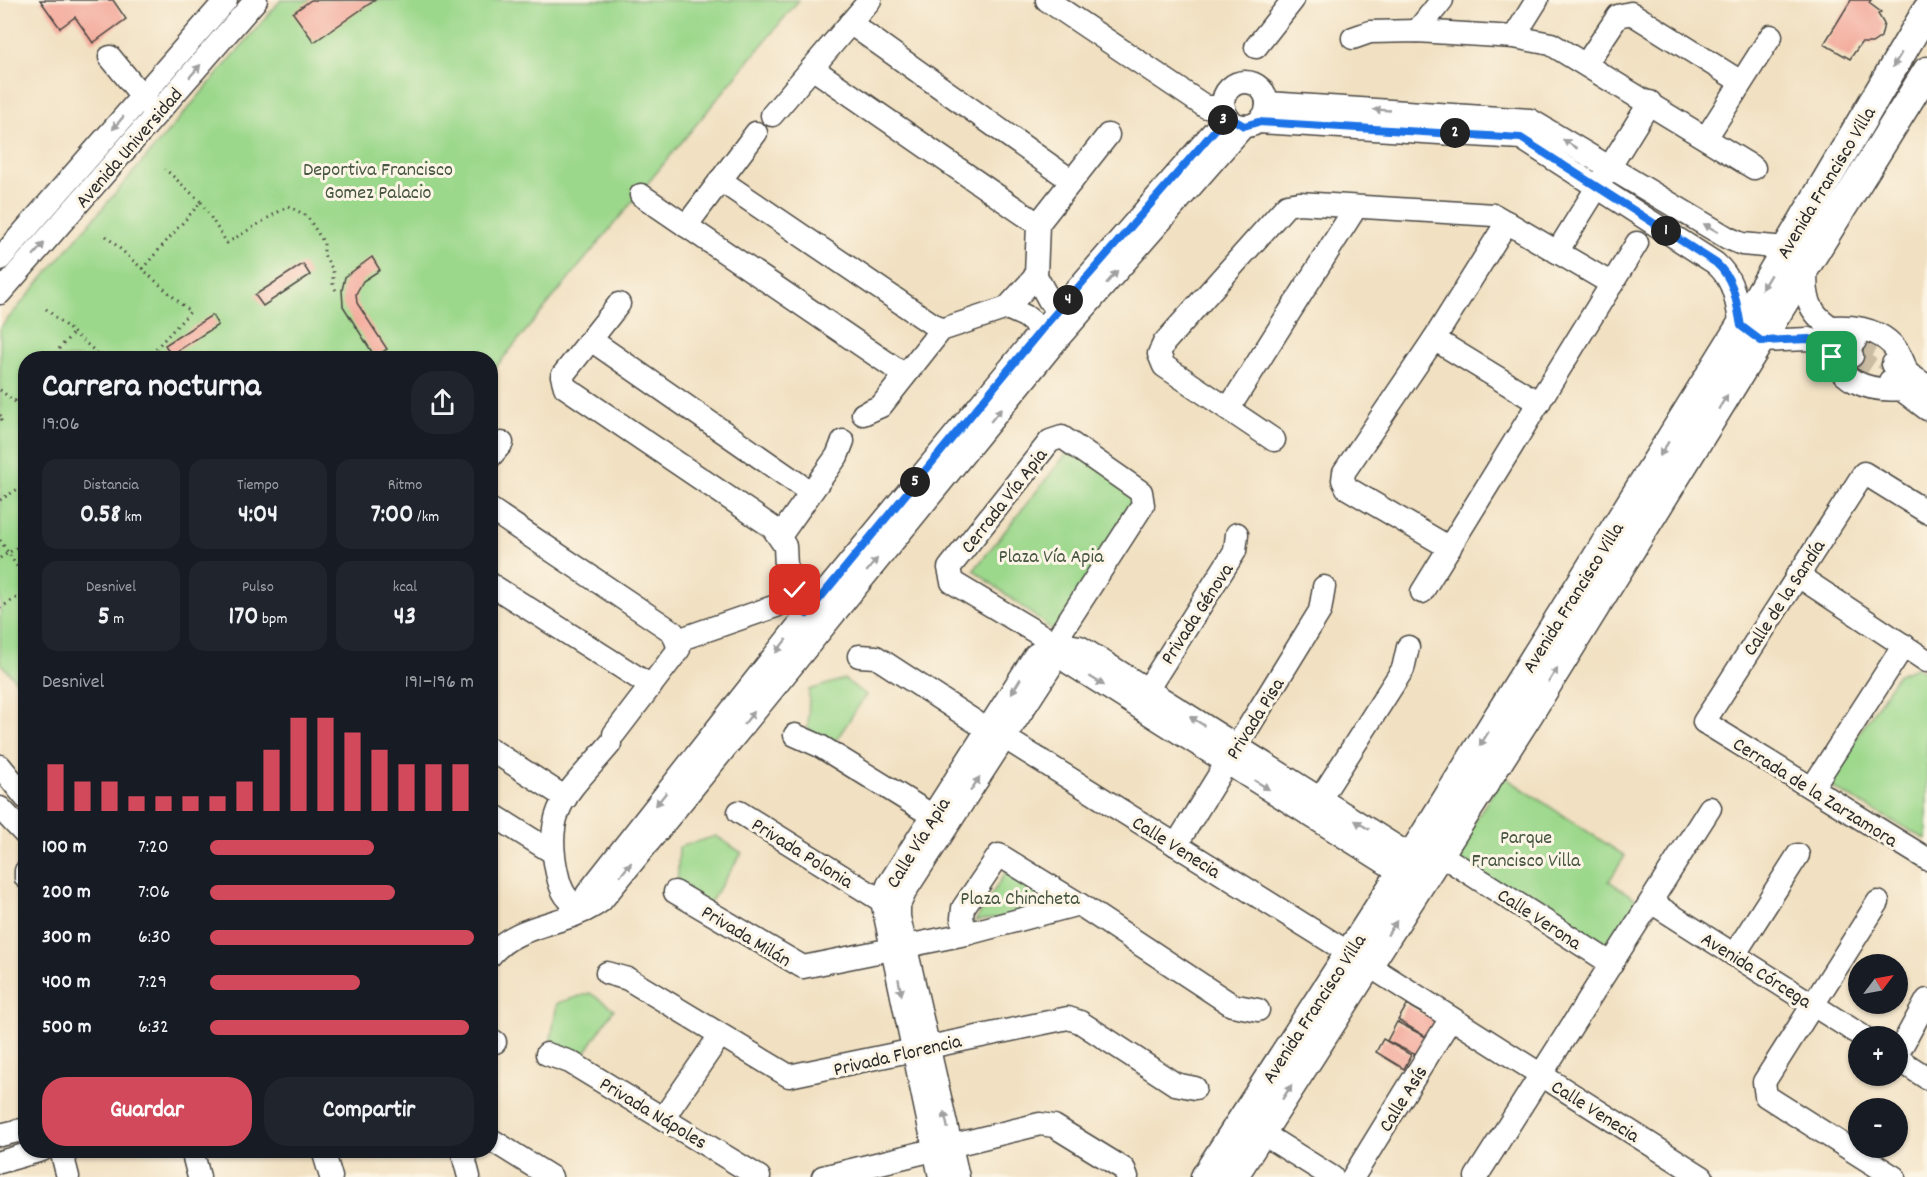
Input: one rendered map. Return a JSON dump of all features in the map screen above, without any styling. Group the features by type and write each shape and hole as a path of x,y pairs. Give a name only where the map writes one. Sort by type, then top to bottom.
{"main road":[{"name":"Avenida Francisco Villa","path":"1206,1177 1251,1126 1359,959 1751,333 1797,257 1927,10"},
{"name":"Avenida Francisco Villa","path":"1797,257 1927,71"},
{"name":"Avenida Francisco Villa","path":"1233,1177 1251,1126"}],"street":[{"name":"Avenida Universidad","path":"0,259 225,0"},
{"name":"Avenida Universidad","path":"0,293 256,0"},
{"path":"772,115 870,0"},
{"path":"1047,0 1206,107 1244,115 1530,120 1603,177 1662,228 1726,272 1733,284 1751,333 1809,339 1865,329 1882,335 1898,350 1897,376 1927,409"},
{"path":"1256,47 1293,0"},
{"path":"1417,31 1442,0"},
{"path":"1514,37 1537,0"},
{"path":"1586,64 1618,16 1631,13 1741,82"},
{"path":"850,23 1072,181"},
{"path":"1353,38 1370,32 1417,31 1514,37 1551,44 1650,102 1754,168"},
{"path":"1706,138 1772,36"},
{"path":"110,57 157,114"},
{"path":"812,68 1038,224"},
{"path":"1557,252 1650,102"},
{"path":"586,910 587,894 593,886 810,615 1066,315 1244,115"},
{"path":"686,226 756,133"},
{"path":"1066,315 1049,300 1036,276 1038,224 1108,135"},
{"path":"98,147 116,161"},
{"path":"1603,177 1674,206 1742,244 1797,257 1808,301 1830,336 1832,357 1845,377 1870,388 1897,376 1927,386"},
{"path":"720,180 941,330"},
{"path":"641,195 905,375"},
{"path":"1274,440 1164,366 1159,354 1164,343 1287,205 1299,203 1482,213 1507,222 1612,284"},
{"path":"1229,408 1356,207"},
{"path":"1450,548 1347,488 1342,480 1344,472 1434,339 1507,222"},
{"path":"1422,592 1637,243"},
{"path":"863,414 881,406 941,330 1007,308 1036,276"},
{"path":"619,304 562,376 565,387 772,527 785,546 781,597"},
{"path":"1007,308 1025,316 1049,335"},
{"path":"1830,336 1853,349"},
{"path":"1434,339 1539,403"},
{"path":"591,340 810,492"},
{"name":"Cerrada Vía Apia","path":"1062,437 1141,492 1144,498 1143,505 1054,643 952,582 948,574 949,568 1050,441 1062,437"},
{"path":"780,536 837,456 843,441"},
{"name":"Calle de la Sandía","path":"1704,722 1864,473 1927,512"},
{"path":"498,514 673,633 678,640 679,649 566,798 553,821 552,852 563,893 575,906 586,910"},
{"name":"Privada Génova","path":"1147,690 1235,551 1237,534"},
{"path":"1797,575 1927,661"},
{"name":"Privada Pisa","path":"1176,845 1320,611 1324,587"},
{"path":"498,590 651,686"},
{"path":"678,640 781,597 799,594 810,615"},
{"path":"1054,643 1080,648 1147,690 1232,755 1320,799 1418,867"},
{"path":"1054,643 1069,663 1232,755 1418,867"},
{"name":"Calle Vía Apia","path":"940,1177 942,1149 900,948 899,917 891,903 888,885 933,816 1050,668 1054,643"},
{"path":"1812,788 1904,645"},
{"path":"1320,799 1403,669 1408,647"},
{"name":"Calle Venecia","path":"859,656 876,657 1702,1177"},
{"name":"Cerrada de la Zarzamora","path":"1704,722 1927,860"},
{"name":"Calle Vía Apia","path":"891,903 906,890 996,734"},
{"path":"795,735 820,746 933,816"},
{"path":"498,755 566,798"},
{"path":"0,766 18,788"},
{"path":"0,808 18,827"},
{"path":"1476,1177 1710,808"},
{"name":"Privada Polonia","path":"739,812 891,903"},
{"path":"498,818 552,852"},
{"path":"966,934 962,918 963,908 999,855 1079,904 1232,1005 1258,1010"},
{"path":"1734,955 1797,855"},
{"name":"Calle Verona","path":"1418,867 1612,964"},
{"name":"Privada Milán","path":"675,892 803,967 966,934 1079,904"},
{"name":"Avenida Córcega","path":"1651,902 1848,1027"},
{"path":"1878,902 1811,1004 1764,1082 1763,1089 1766,1096 1894,1177"},
{"path":"498,949 513,937 586,910"},
{"name":"Privada Florencia","path":"607,973 628,979 719,1037 789,1076 1068,1018 1080,1022 1175,1084 1195,1088"},
{"path":"1908,1035 1927,1000"},
{"name":"Calle Asís","path":"1353,1177 1450,1018"},
{"path":"664,1117 719,1037"},
{"name":"Privada Nápoles","path":"547,1054 570,1062 664,1117 759,1177"},
{"path":"1908,1066 1927,1078"},
{"path":"823,1177 1048,1124 1124,1169 1127,1177"},
{"path":"1251,1126 1332,1177"},
{"path":"0,1135 18,1131"},
{"path":"498,1144 551,1177"},
{"name":"Calle Vía Apia","path":"942,1149 958,1177"},
{"path":"0,1162 18,1157"},
{"path":"63,1158 68,1177"},
{"path":"194,1158 200,1177"},
{"path":"325,1158 331,1177"},
{"path":"464,1158 469,1177"}],"path":[{"path":"165,169 201,202 227,243 288,206 307,216 324,243 324,255 333,270 333,285 338,294"},
{"path":"142,269 201,202"},
{"path":"106,236 190,312 154,351"},
{"path":"46,309 95,351"},
{"path":"57,351 73,333"},
{"path":"0,390 14,402 18,398"},
{"path":"0,416 3,418 0,421"},
{"path":"0,500 18,489"},
{"path":"0,540 18,568"},
{"path":"0,558 18,547"},
{"path":"0,608 18,597"}],"green space":[{"name":"Deportiva Francisco Gomez Palacio","path":"281,0 799,0 498,365 498,351 18,351 18,682 0,663 0,328"},
{"name":"Plaza Vía Apia","path":"1071,448 1149,502 1059,635 974,570"},
{"path":"1916,667 1927,674 1927,840 1826,784 1898,674"},
{"path":"844,679 866,695 833,745 808,729 809,690"},
{"name":"Parque Francisco Villa","path":"1503,776 1625,856 1609,881 1643,904 1611,956 1452,857"},
{"path":"716,836 742,853 706,909 677,889 679,847"},
{"name":"Plaza Chincheta","path":"1012,862 1083,909 975,921"},
{"path":"590,993 614,1009 579,1062 550,1045 557,1003"}],"building":[{"path":"40,0 113,0 126,19 93,43 75,17 60,28"},
{"path":"311,0 375,0 314,42 293,13"},
{"path":"1851,0 1871,0 1869,3 1881,12 1878,14 1884,24 1881,37 1872,43 1861,43 1850,59 1824,44"},
{"path":"372,257 380,270 363,281 356,294 357,303 387,349 384,351 371,351 343,306 342,290 345,277"},
{"path":"303,264 310,275 263,306 255,295"},
{"path":"212,315 218,325 177,351 169,351 165,345"},
{"path":"1407,1005 1437,1022 1428,1038 1398,1020"},
{"path":"1397,1022 1430,1039 1420,1057 1387,1041"},
{"path":"1383,1039 1411,1055 1404,1069 1376,1052"}],"tunnel":[{"path":"1855,341 1893,364"},
{"path":"1852,356 1890,381"}],"route":[{"path":"795,590 801,598 799,608 807,614 1042,329 1227,116 1244,126 1258,122 1521,138 1716,263 1726,272 1733,284 1741,326 1761,341 1784,338 1809,339 1831,345 1832,357"}]}
